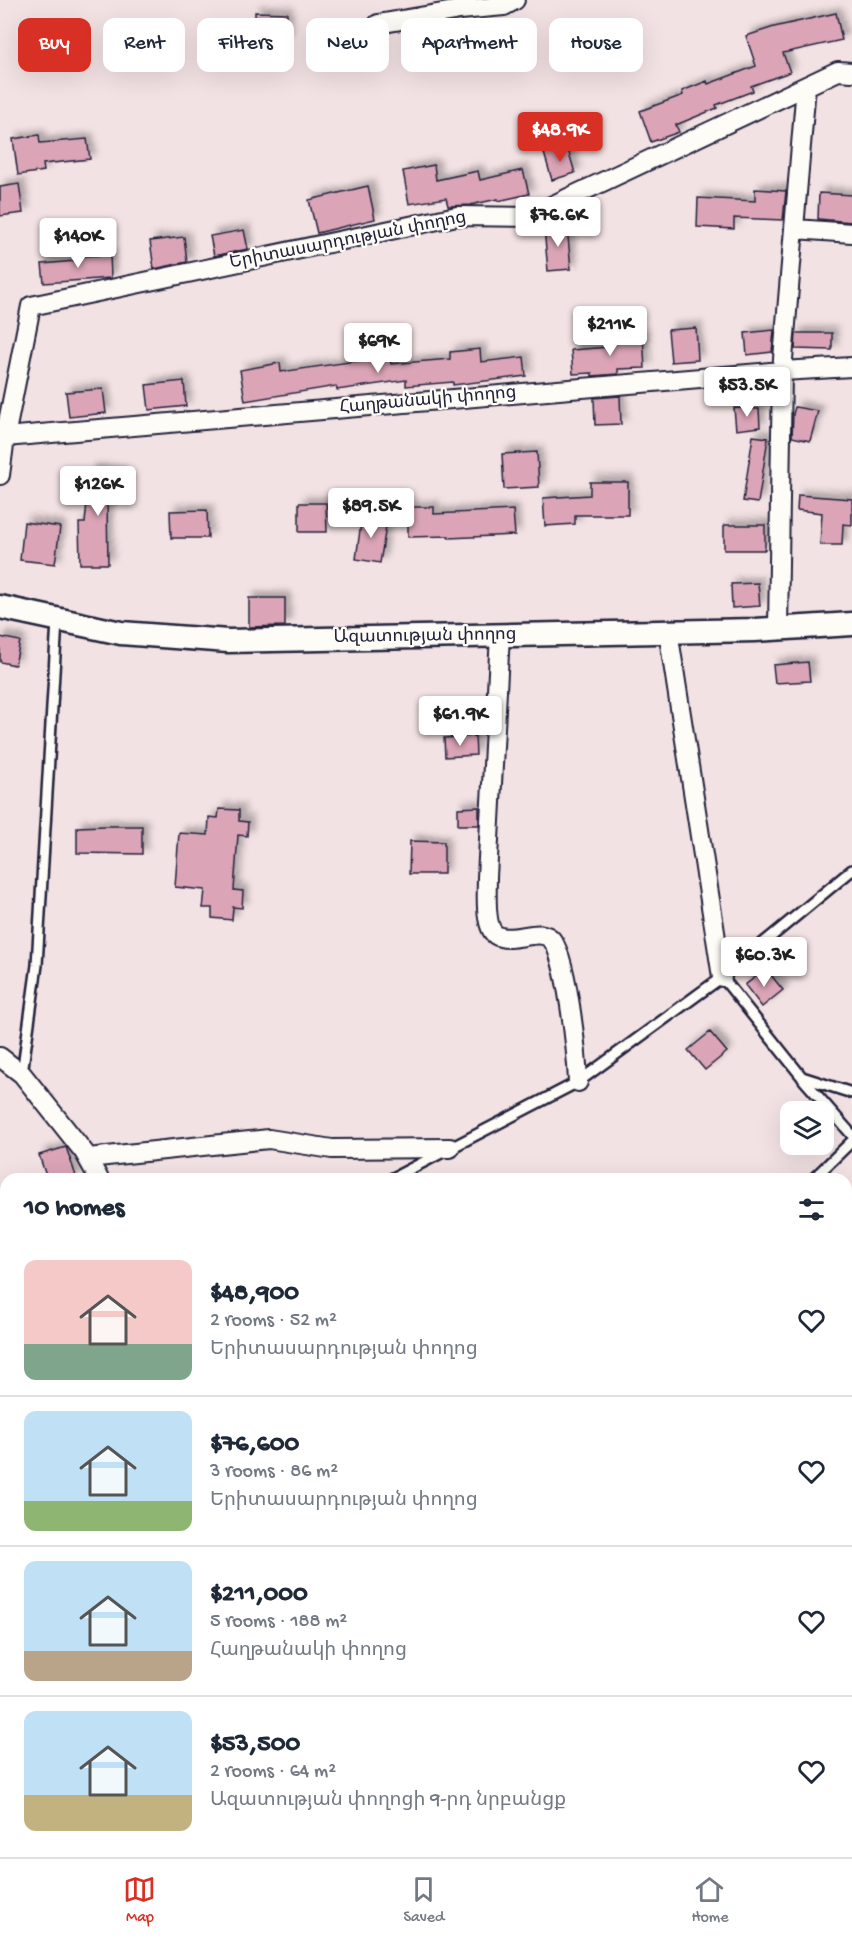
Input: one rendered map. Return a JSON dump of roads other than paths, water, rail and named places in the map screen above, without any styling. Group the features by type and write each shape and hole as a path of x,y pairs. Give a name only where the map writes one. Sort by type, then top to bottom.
{"street":[{"path":"389,22 460,10 504,6 515,0"},
{"name":"Երիտասարդության փողոց","path":"5,437 30,306 457,216 528,217 838,71 852,72"},
{"path":"778,628 782,371 806,86"},
{"path":"795,229 852,233"},
{"name":"Հաղթանակի փողոց","path":"5,437 852,367"},
{"path":"0,475 5,437"},
{"name":"Ազատության փողոց","path":"0,607 121,633 228,641 668,631 852,624"},
{"path":"668,631 722,977"},
{"path":"500,635 487,877 488,916 491,930 496,936 508,938 540,934 550,938 557,947 569,1002 578,1082"},
{"path":"0,1057 22,1074 88,1158 96,1173"},
{"path":"88,1158 269,1139 332,1149 450,1148"}],"lane":[{"path":"22,1074 37,965 57,621"},
{"path":"402,1173 578,1082 722,977 852,870"},
{"path":"722,977 852,1135"},
{"path":"802,1077 852,1093"},
{"path":"819,1173 852,1141"}]}
